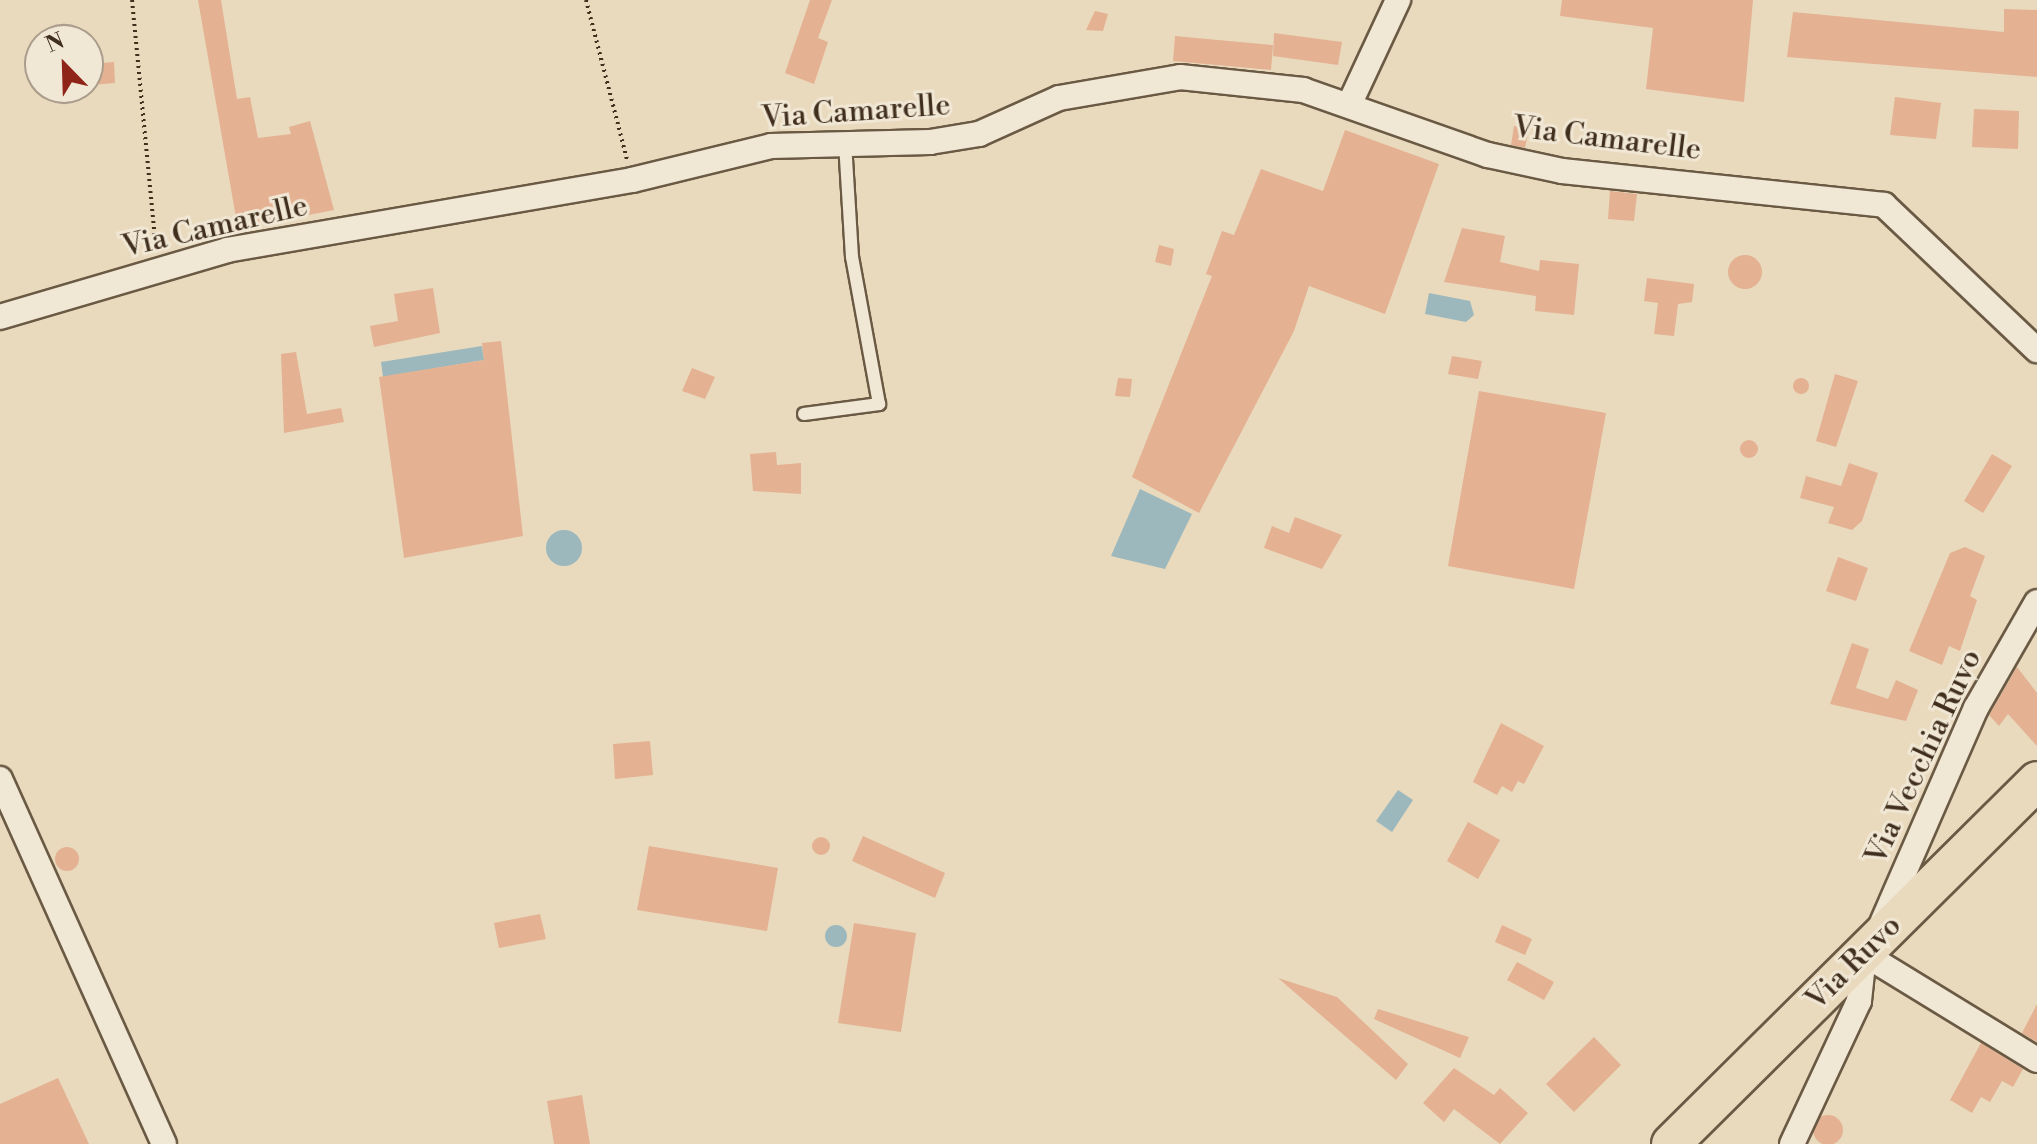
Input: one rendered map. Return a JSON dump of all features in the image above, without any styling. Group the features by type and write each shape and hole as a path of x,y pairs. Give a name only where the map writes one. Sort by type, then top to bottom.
{"main road":[{"name":"Via Ruvo","path":"1671,1144 2037,781"}],"street":[{"path":"1350,103 1398,0"},
{"name":"Via Camarelle","path":"0,317 227,250 632,180 771,146 979,134 1059,98 1180,77 1270,84 1350,103 1488,155 1562,171 1884,205 2037,350"},
{"name":"Via Vecchia Ruvo","path":"1792,1144 1859,1001 1869,948 1976,708 2037,602"},
{"path":"0,779 164,1144"},
{"path":"1869,948 2037,1060"}],"lane":[{"path":"804,414 879,404 852,257 845,144"}],"path":[{"path":"132,0 158,271"},
{"path":"586,0 632,180"}],"water":[{"path":"1429,293 1470,301 1474,315 1466,322 1425,314"},
{"path":"482,346 484,360 383,377 381,362"},
{"path":"1140,489 1192,514 1165,569 1111,556"},
{"path":"564,530 577,535 582,548 577,561 564,566 551,561 546,548 551,535"},
{"path":"1398,790 1413,800 1392,832 1376,821"},
{"path":"832,925 840,925 847,936 840,947 832,947 825,940 825,932"}],"building":[{"path":"198,0 221,0 237,99 250,97 258,138 291,134 289,127 310,121 334,210 238,229"},
{"path":"810,0 832,0 818,38 828,42 814,84 785,73"},
{"path":"1562,0 1753,0 1744,102 1646,89 1653,28 1560,16"},
{"path":"2004,9 2037,10 2037,77 1787,57 1793,12 2004,32"},
{"path":"1095,11 1108,14 1103,31 1086,30"},
{"path":"1274,33 1342,42 1338,65 1273,56"},
{"path":"1175,36 1273,45 1271,70 1173,61"},
{"path":"114,62 115,83 104,84 104,63"},
{"path":"1895,97 1941,103 1936,139 1890,135"},
{"path":"1974,109 2019,111 2018,149 1972,147"},
{"path":"1514,126 1529,129 1525,148 1511,145"},
{"path":"1345,130 1439,164 1385,314 1309,286 1294,331 1199,513 1132,477 1212,276 1206,274 1222,231 1234,235 1261,169 1323,191"},
{"path":"1610,191 1637,194 1634,221 1608,219"},
{"path":"1462,228 1505,236 1500,262 1539,271 1540,260 1579,264 1574,315 1535,311 1536,296 1444,282"},
{"path":"1159,245 1174,249 1171,266 1155,262"},
{"path":"1745,255 1757,260 1762,272 1757,284 1745,289 1733,284 1728,272 1733,260"},
{"path":"1647,278 1694,284 1692,302 1678,304 1674,336 1654,334 1658,303 1644,301"},
{"path":"433,288 440,333 374,347 370,326 398,321 394,294"},
{"path":"501,341 523,536 404,558 379,377 484,360 482,343"},
{"path":"296,352 307,414 341,408 344,422 284,433 281,354"},
{"path":"1452,356 1482,361 1478,379 1448,374"},
{"path":"692,368 715,377 705,399 682,391"},
{"path":"1835,374 1858,381 1836,447 1816,441"},
{"path":"1118,378 1132,379 1130,397 1115,396"},
{"path":"1798,378 1804,378 1809,386 1807,392 1798,394 1793,389 1793,383"},
{"path":"1479,391 1606,413 1574,589 1448,566"},
{"path":"1749,440 1758,449 1749,458 1740,449"},
{"path":"776,452 777,465 801,463 801,494 753,491 750,454"},
{"path":"1992,454 2012,466 1983,513 1964,501"},
{"path":"1849,463 1878,473 1862,521 1852,530 1828,523 1834,507 1800,498 1806,476 1841,486"},
{"path":"1295,517 1342,535 1322,569 1264,548 1272,526 1289,533"},
{"path":"1965,547 1985,556 1970,596 1977,600 1960,651 1949,646 1942,665 1909,651 1950,553"},
{"path":"1838,557 1868,568 1856,601 1826,591"},
{"path":"1852,643 1869,649 1856,688 1888,699 1896,680 1918,690 1906,721 1830,704"},
{"path":"2017,667 2037,693 2037,746 2008,714 1999,726 1989,715"},
{"path":"1501,723 1544,746 1524,784 1518,781 1512,792 1502,786 1497,795 1473,782"},
{"path":"650,741 653,775 615,779 613,744"},
{"path":"1468,822 1500,840 1478,879 1447,861"},
{"path":"863,836 945,873 935,898 852,861"},
{"path":"817,837 825,837 830,846 828,853 817,855 812,850 812,842"},
{"path":"649,846 778,868 767,931 637,910"},
{"path":"67,847 76,850 79,859 76,868 67,871 58,868 55,859 58,850"},
{"path":"540,914 546,939 499,948 494,923"},
{"path":"854,923 916,933 901,1032 838,1023"},
{"path":"1502,925 1532,939 1525,955 1495,942"},
{"path":"1517,962 1554,982 1544,1000 1507,980"},
{"path":"1278,978 1337,997 1408,1064 1396,1080"},
{"path":"2037,1004 2037,1042 2022,1033"},
{"path":"1378,1009 1469,1037 1460,1058 1374,1019"},
{"path":"1594,1037 1621,1065 1574,1112 1546,1084"},
{"path":"1981,1043 2023,1069 2013,1087 2002,1081 1990,1102 1981,1097 1972,1113 1950,1100"},
{"path":"1454,1068 1494,1095 1500,1088 1528,1113 1500,1144 1454,1109 1444,1122 1423,1103"},
{"path":"58,1078 89,1144 0,1144 0,1104"},
{"path":"582,1095 590,1144 554,1144 547,1101"},
{"path":"1828,1115 1839,1119 1843,1130 1839,1141 1828,1145 1817,1141 1813,1130 1817,1119"}]}
